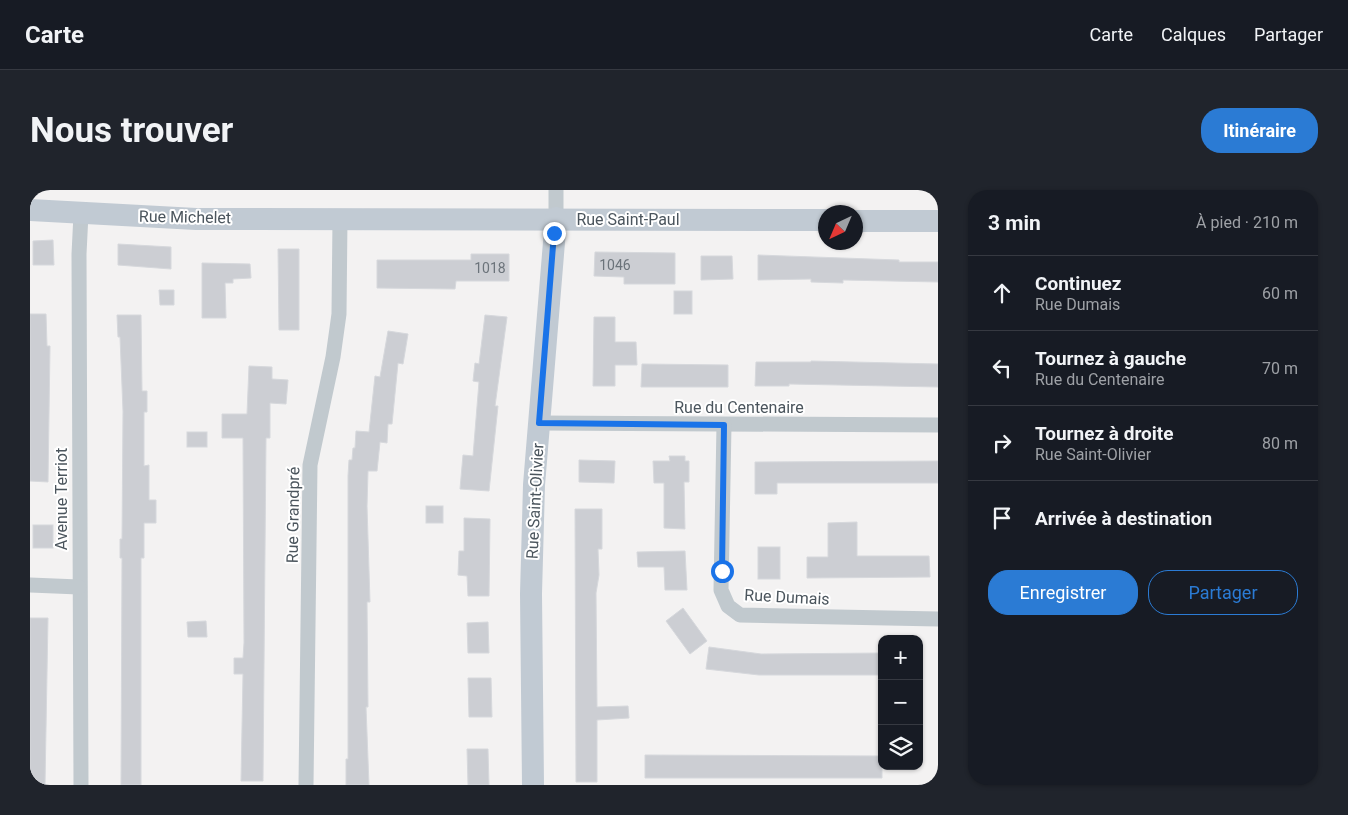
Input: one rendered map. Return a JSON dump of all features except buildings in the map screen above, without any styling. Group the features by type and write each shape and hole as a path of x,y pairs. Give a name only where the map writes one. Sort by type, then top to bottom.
{"street":[{"path":"556,190 556,218"},
{"name":"Rue Michelet","path":"30,210 81,214 196,218 340,219"},
{"name":"Avenue Terriot","path":"81,214 79,254 81,785"},
{"name":"Rue Saint-Olivier","path":"533,785 531,594 534,485 556,218"},
{"name":"Rue Saint-Paul","path":"340,219 818,220"},
{"name":"Rue Grandpré","path":"306,785 310,465 333,356 339,314 340,219"},
{"path":"863,220 938,221"},
{"name":"Rue du Centenaire","path":"539,423 938,425"},
{"name":"Rue Dumais","path":"724,425 721,590 728,606 740,615 749,616 938,619"},
{"path":"30,586 79,587"}],"route":[{"path":"554,233 539,423 724,425 722,571"}]}
